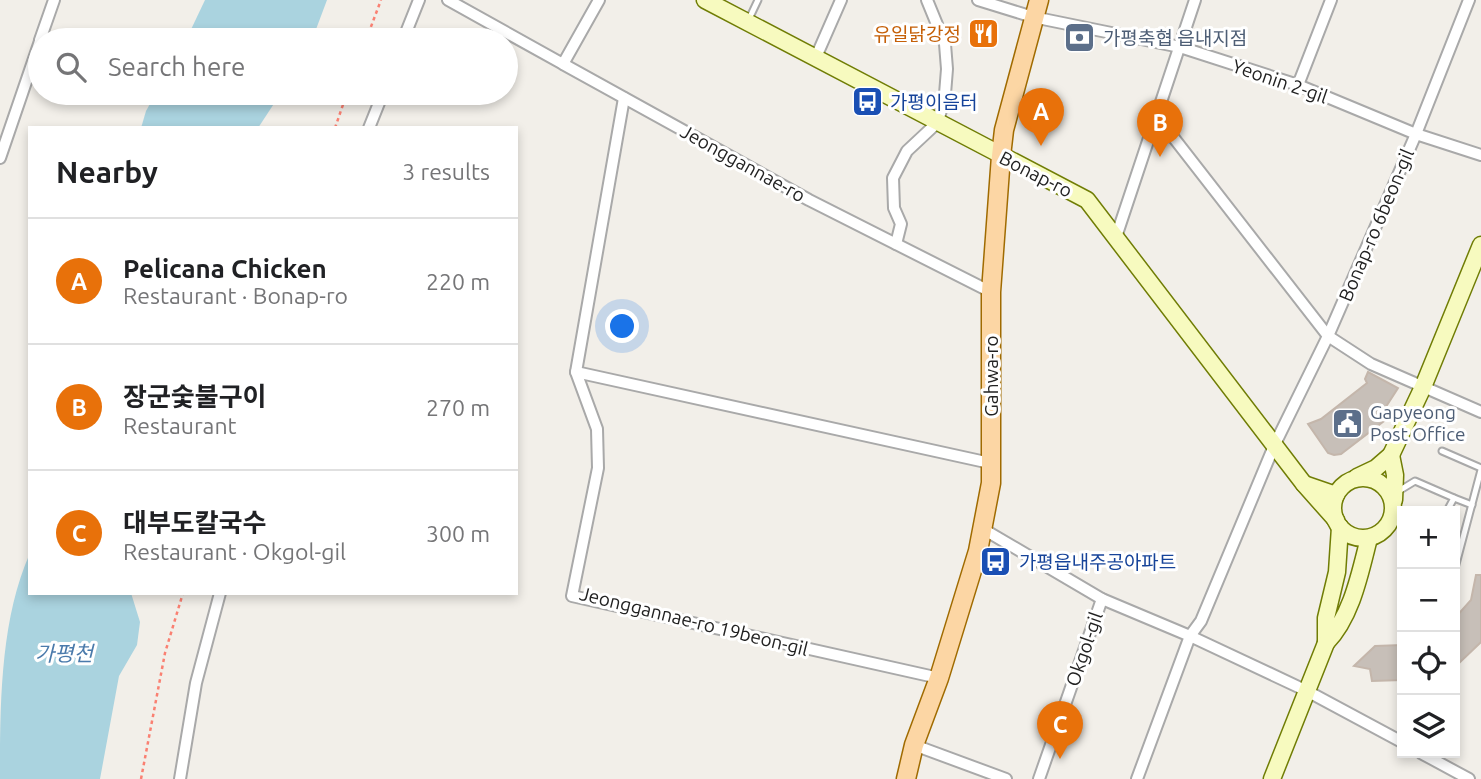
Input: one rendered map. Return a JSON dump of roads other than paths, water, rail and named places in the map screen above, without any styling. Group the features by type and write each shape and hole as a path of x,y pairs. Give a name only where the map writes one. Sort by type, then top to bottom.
{"main road":[{"name":"Bonap-ro","path":"705,0 1087,200 1274,446 1338,524"},
{"name":"Gahwa-ro","path":"906,779 914,745 939,678 978,551 991,483 991,292 1001,156 1004,130 1036,8"},
{"path":"1326,643 1326,618 1337,572 1338,524 1333,503 1336,495 1348,481 1376,468 1391,455 1423,387 1481,246"},
{"path":"1338,524 1353,536 1369,538 1387,527 1394,513 1395,475 1391,455"},
{"path":"1357,477 1368,477 1386,487 1394,500"},
{"path":"1304,484 1336,495"},
{"path":"1272,779 1326,643 1339,629 1369,538"}],"street":[{"path":"44,28 54,0"},
{"path":"408,28 419,0"},
{"name":"Jeonggannae-ro","path":"448,0 498,28"},
{"path":"563,64 599,0"},
{"path":"816,57 841,0"},
{"path":"896,244 901,224 894,208 893,178 907,151 938,122 945,94 947,69 942,32 927,0"},
{"name":"Yeonin 2-gil","path":"978,0 1036,8 1180,47 1298,85 1416,134 1481,155"},
{"path":"1116,237 1195,0"},
{"path":"1298,85 1331,0"},
{"name":"Bonap-ro 6beon-gil","path":"1190,636 1201,621 1274,446 1328,336 1416,134 1469,0"},
{"name":"Jeonggannae-ro","path":"518,39 797,193 991,292"},
{"path":"0,158 28,76"},
{"path":"624,98 576,372 990,463"},
{"path":"370,126 378,105"},
{"path":"1156,115 1328,336 1371,364 1481,412"},
{"name":"Jeonggannae-ro 19beon-gil","path":"576,372 597,429 598,468 572,596 939,678"},
{"name":"Okgol-gil","path":"983,529 1102,599 1190,636 1307,691 1397,739"},
{"path":"180,779 196,683 219,595"},
{"name":"Okgol-gil","path":"1039,779 1102,599"},
{"path":"1137,779 1190,636"},
{"path":"914,745 1006,779"},
{"path":"1431,758 1469,779"}],"lane":[{"path":"748,22 758,0"},
{"path":"1442,451 1481,469 1460,549"},
{"path":"1394,500 1415,481 1472,505"},
{"path":"1450,506 1454,498"}],"water":[{"path":"205,0 327,0 316,28 192,28"},
{"path":"149,105 273,105 259,126 142,126"},
{"name":"가평천","path":"28,558 28,595 132,595 140,622 137,645 119,676 100,779 0,779 4,664 7,635 20,579"}],"place":[{"name":"유일닭강정","path":"984,34"},
{"name":"가평축협 읍내지점","path":"1080,38"},
{"name":"가평이음터","path":"867,102"},
{"name":"Pelicana Chicken","path":"1041,146"},
{"name":"장군숯불구이","path":"1160,157"},
{"name":"Gapyeong Post Office","path":"1347,423"},
{"name":"가평읍내주공아파트","path":"996,562"},
{"name":"대부도칼국수","path":"1060,759"}]}
